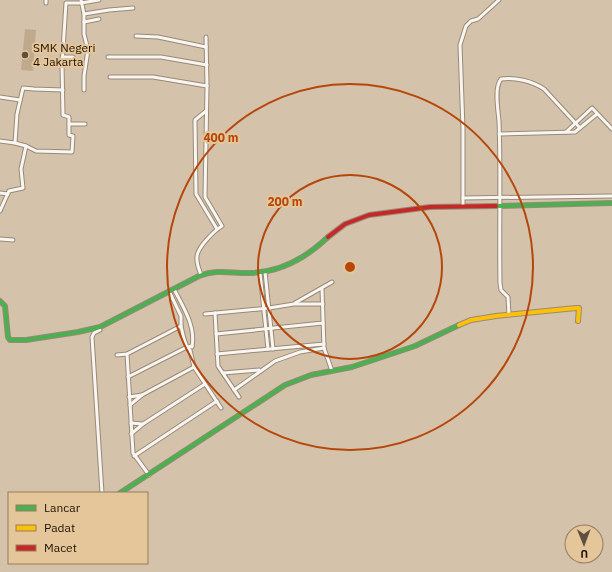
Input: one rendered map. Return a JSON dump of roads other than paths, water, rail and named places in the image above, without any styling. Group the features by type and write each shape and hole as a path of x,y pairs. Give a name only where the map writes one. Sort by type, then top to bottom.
{"street":[{"path":"0,141 26,146 36,151 73,152 73,136 69,135 69,117 63,115 62,57 66,3 99,0"},
{"path":"464,206 464,129 460,45 466,26 471,21 478,19 499,0"},
{"path":"81,1 84,14 84,34 88,50 84,76 84,90"},
{"path":"84,14 133,8"},
{"path":"84,22 99,19"},
{"path":"136,36 158,37 206,47"},
{"path":"201,275 197,257 199,250 217,229 222,226 205,197 207,86 206,37"},
{"path":"62,57 74,57"},
{"path":"108,57 161,57 207,65"},
{"path":"110,77 152,77 207,86"},
{"path":"509,315 508,297 501,290 500,283 498,82 500,79 512,79 537,85 544,89 580,128"},
{"path":"15,143 17,114 23,87 63,90"},
{"path":"0,97 20,100"},
{"path":"566,133 592,108 612,129"},
{"path":"206,111 195,120 196,194 217,229"},
{"path":"499,134 575,132 597,114"},
{"path":"69,124 85,124"},
{"path":"0,193 8,193 22,188 21,169 26,146"},
{"path":"0,211 8,193"},
{"path":"464,198 612,196"},
{"path":"199,200 205,197"},
{"path":"0,301 5,306 8,337 10,340 13,341 64,335 100,327 201,275 221,271 248,273 265,272 290,264 304,257 344,224 369,215 430,207 612,203"},
{"path":"0,239 13,240"},
{"path":"260,272 268,349"},
{"path":"265,272 273,349"},
{"path":"294,304 332,282"},
{"path":"174,289 192,331 192,346 190,350"},
{"path":"322,289 324,346 332,371"},
{"path":"169,292 181,316 181,326 187,347 190,350 194,367 221,408"},
{"path":"205,314 264,309 294,304 323,304"},
{"path":"122,492 285,385 311,375 352,367 415,346 476,319 579,308 578,321"},
{"path":"215,313 218,365 239,397"},
{"path":"181,316 186,314"},
{"path":"216,334 323,323"},
{"path":"117,355 127,354 181,326"},
{"path":"100,330 94,333 92,337 102,492"},
{"path":"128,377 187,347 192,346"},
{"path":"217,354 324,346"},
{"path":"234,390 275,361 300,352 324,346"},
{"path":"127,354 131,434 134,456 149,475"},
{"path":"130,405 142,395 194,367"},
{"path":"223,373 261,370"},
{"path":"131,434 143,424 205,384"},
{"path":"129,397 142,395"},
{"path":"134,456 217,401"},
{"path":"131,423 143,424"}],"place":[{"name":"SMK Negeri 4 Jakarta","path":"25,55"}]}
